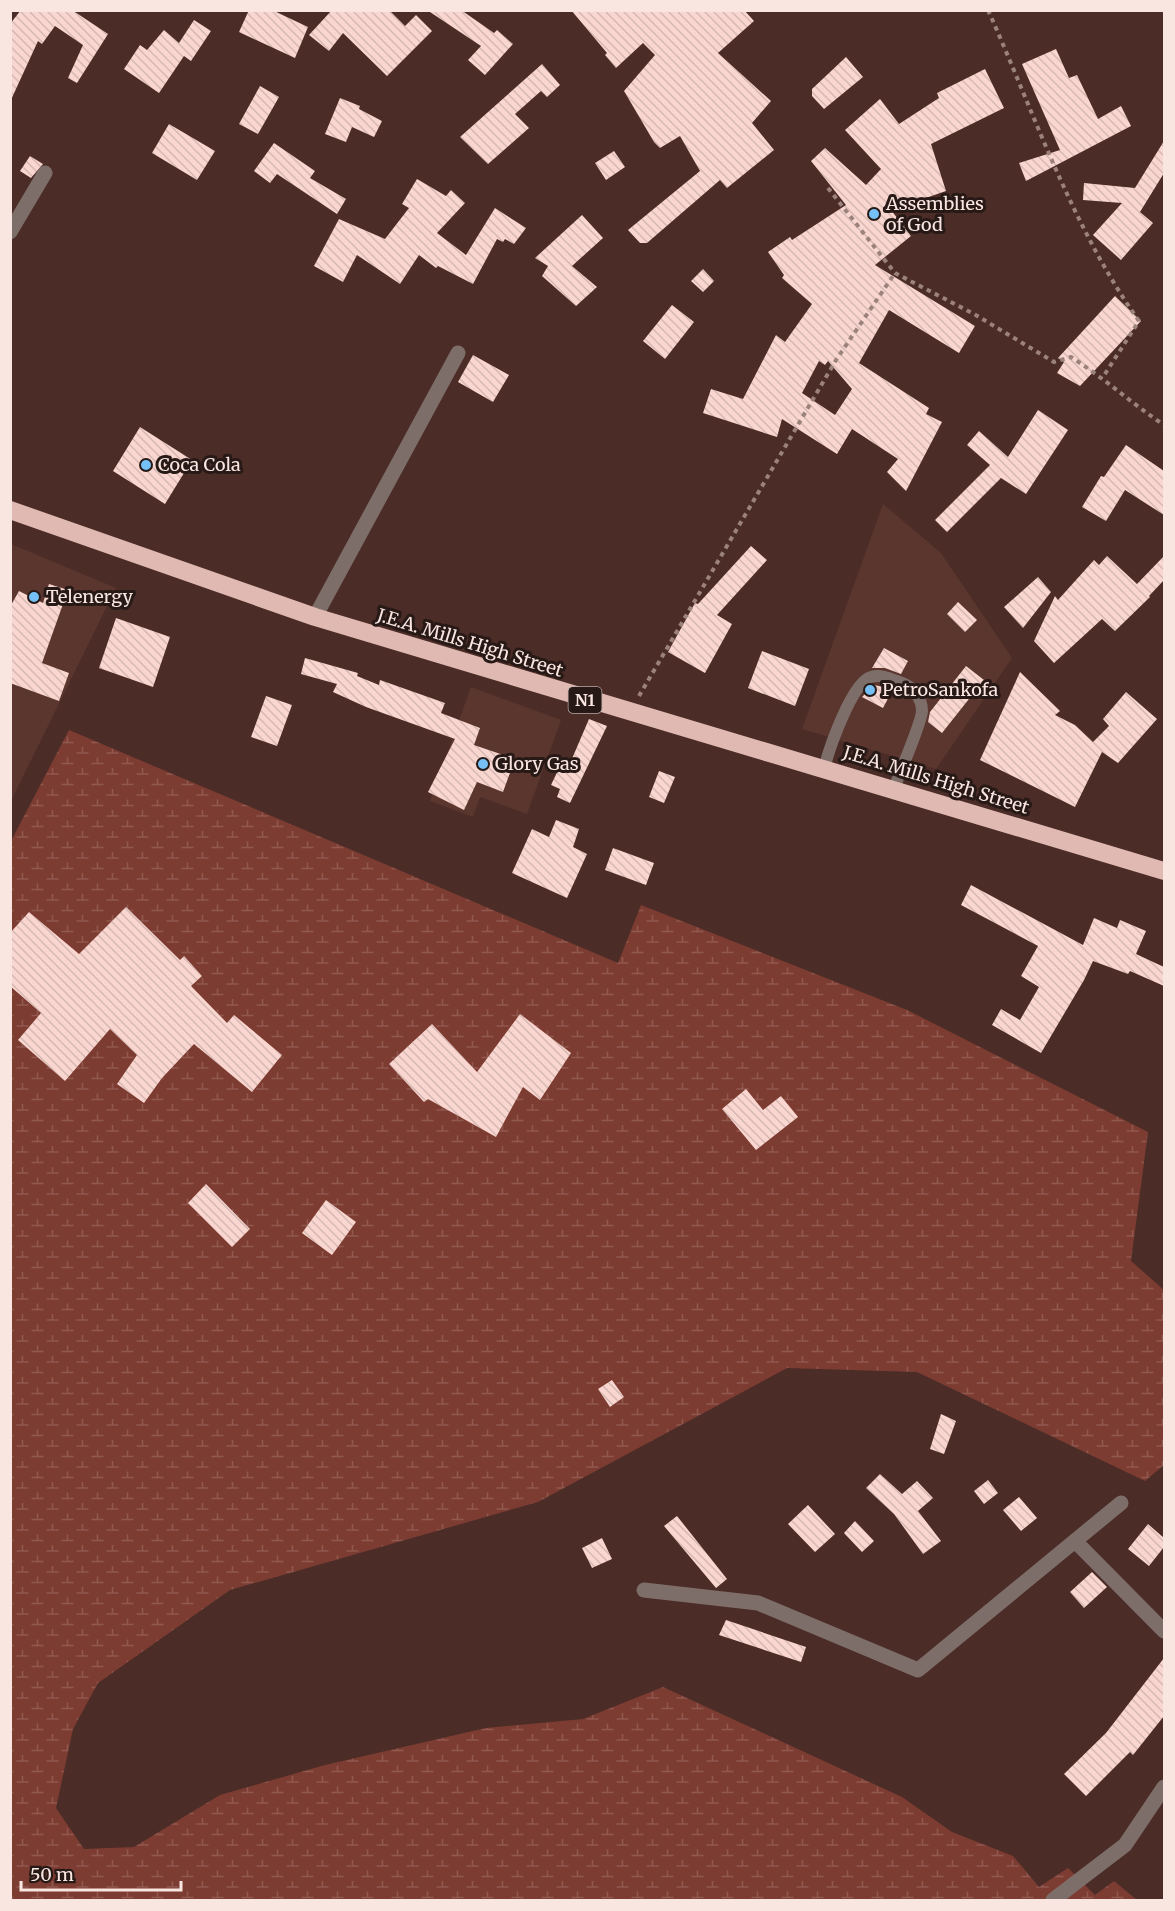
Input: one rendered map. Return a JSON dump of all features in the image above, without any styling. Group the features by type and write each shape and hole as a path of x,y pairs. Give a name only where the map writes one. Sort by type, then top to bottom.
{"highway":[{"name":"J.E.A. Mills High Street","path":"10,510 315,617 1164,871"}],"street":[{"path":"10,232 45,173"},
{"path":"315,617 458,353"},
{"path":"644,1590 758,1603 918,1670 1121,1503"},
{"path":"1075,1541 1164,1631"},
{"path":"1058,1896 1125,1845 1164,1787"}],"lane":[{"path":"824,769 828,752 858,686 869,677 882,675 908,685 918,696 922,712 894,789"}],"path":[{"path":"988,10 1078,218 1117,289 1139,321 1102,377"},
{"path":"828,188 895,273 974,314 1054,362 1071,357 1102,377 1125,399 1164,425"},
{"path":"629,712 836,360 895,273"}],"shaded area":[{"path":"883,504 941,553 1012,658 936,769 802,729"},
{"path":"11,544 116,588 11,801"},
{"path":"471,687 561,720 527,814 480,797 473,817 430,801"}],"green space":[{"path":"69,730 618,963 641,905 907,1010 1148,1132 1131,1261 1164,1290 1164,1465 1145,1481 917,1372 787,1368 538,1502 230,1590 98,1683 73,1729 56,1808 84,1849 134,1847 220,1795 325,1765 486,1728 583,1719 663,1687 902,1797 952,1832 1013,1856 1039,1887 1068,1868 1095,1895 1114,1881 1137,1900 11,1900 11,841"}],"building":[{"path":"21,10 72,10 108,34 77,83 68,78 83,45 55,26 42,44 38,41 10,102 10,24"},
{"path":"249,10 272,10 308,27 295,58 239,32"},
{"path":"332,10 389,10 405,26 416,15 432,31 387,76 343,33 329,51 309,35"},
{"path":"427,10 461,10 494,33 497,30 513,44 485,75 468,60 481,46"},
{"path":"571,10 744,10 754,21 718,53 771,101 752,123 774,150 727,188 720,180 647,243 640,243 628,230 700,171 680,136 660,148 654,142 624,91 655,55 643,43 616,68 605,55 607,53"},
{"path":"194,20 211,31 191,61 184,56 159,93 124,69 140,45 147,50 164,30 179,43"},
{"path":"1056,49 1069,78 1077,75 1098,119 1121,106 1131,126 1026,181 1019,163 1060,150 1022,64"},
{"path":"846,57 863,77 824,109 812,96 812,89"},
{"path":"542,64 560,85 547,97 541,91 515,114 529,128 488,164 460,137"},
{"path":"985,69 1004,108 931,144 946,191 891,210 911,236 875,265 975,326 959,353 889,310 859,363 929,408 926,414 942,422 906,491 887,472 898,459 852,429 837,454 782,419 777,437 703,413 711,389 743,399 776,335 785,342 812,304 782,278 784,275 768,252 790,237 792,240 846,205 811,161 825,148 866,185 881,169 845,130 880,99 899,124 939,98 937,93","holes":["819,361 825,365 828,361 852,389 835,415 802,393"]},
{"path":"260,86 279,97 258,134 239,124"},
{"path":"340,98 360,106 359,109 382,121 374,137 352,127 346,142 325,134"},
{"path":"169,124 215,151 197,180 152,153"},
{"path":"1164,141 1164,173 1140,212 1153,223 1121,260 1093,235 1122,203 1083,200 1084,183 1135,188"},
{"path":"274,143 315,171 310,178 346,199 337,214 277,174 270,183 254,171"},
{"path":"614,151 625,167 606,180 595,163"},
{"path":"30,156 43,164 31,178 20,171"},
{"path":"417,179 446,196 451,190 465,203 437,233 466,255 495,208 526,228 514,244 505,239 503,242 497,239 473,284 438,266 436,268 419,255 400,284 357,255 343,282 314,266 339,219 385,239 409,208 402,204"},
{"path":"582,215 603,238 572,266 597,287 576,306 542,276 548,266 535,258"},
{"path":"703,269 714,281 703,292 691,281"},
{"path":"1115,296 1141,321 1080,386 1057,373 1064,362 1058,358"},
{"path":"672,305 694,322 665,359 643,341"},
{"path":"473,355 509,375 493,402 458,382"},
{"path":"1038,410 1068,430 1026,494 1001,478 947,532 935,520 990,465 967,445 979,431 1008,457"},
{"path":"140,427 192,460 165,504 113,471"},
{"path":"1126,445 1164,471 1164,515 1125,490 1106,521 1082,507 1101,476 1104,477"},
{"path":"751,546 767,560 717,615 732,624 705,673 668,652 695,603 698,604"},
{"path":"1107,556 1137,584 1164,556 1164,580 1115,631 1102,619 1054,663 1034,641 1055,596 1058,600 1094,560 1099,565"},
{"path":"1038,577 1051,592 1023,628 1004,607"},
{"path":"49,584 68,590 42,663 69,673 59,701 10,683 10,607 19,591 43,603"},
{"path":"958,602 977,620 965,632 947,614"},
{"path":"116,618 170,637 153,687 99,668"},
{"path":"884,648 908,661 901,674 885,668 872,668"},
{"path":"762,651 809,669 795,706 748,688"},
{"path":"305,658 358,673 357,676 379,685 380,680 445,703 441,713 480,728 474,745 515,759 503,792 477,782 464,810 428,792 455,739 366,707 333,692 337,684 301,674"},
{"path":"966,666 984,680 942,733 928,722 930,712"},
{"path":"1020,672 1060,711 1055,715 1075,725 1093,742 1109,726 1103,719 1126,692 1157,719 1118,763 1102,752 1075,807 980,760"},
{"path":"874,685 893,689 883,708 862,697"},
{"path":"266,696 292,705 277,746 251,737"},
{"path":"589,719 607,726 570,803 557,797 560,789 551,785 564,758 571,761"},
{"path":"659,771 675,777 664,803 649,797"},
{"path":"556,820 579,829 573,847 587,854 567,898 512,873 532,829 549,837"},
{"path":"613,848 654,863 646,885 605,870"},
{"path":"971,885 1083,945 1094,918 1117,928 1120,920 1146,931 1136,954 1164,967 1164,986 1130,971 1128,974 1093,961 1041,1053 992,1025 1001,1009 1020,1020 1039,987 1021,976 1038,946 961,905"},
{"path":"126,907 180,960 184,956 202,976 191,986 227,1023 234,1015 282,1055 252,1092 194,1044 162,1078 144,1103 117,1084 137,1055 110,1029 65,1081 18,1040 41,1013 10,986 10,933 29,912 79,954"},
{"path":"520,1014 571,1053 540,1100 523,1087 496,1137 428,1099 424,1102 389,1064 432,1024 477,1072"},
{"path":"746,1089 763,1110 781,1096 798,1117 756,1150 722,1109"},
{"path":"206,1184 250,1229 232,1247 188,1203"},
{"path":"326,1200 356,1222 332,1255 302,1233"},
{"path":"612,1380 624,1397 610,1407 598,1389"},
{"path":"941,1414 956,1421 944,1454 930,1449"},
{"path":"880,1474 902,1494 917,1481 933,1498 918,1511 941,1541 923,1554 894,1514 866,1488"},
{"path":"988,1480 998,1493 984,1504 974,1491"},
{"path":"1019,1497 1037,1518 1021,1531 1003,1510"},
{"path":"808,1505 835,1534 815,1552 788,1524"},
{"path":"677,1516 727,1579 716,1588 664,1526"},
{"path":"855,1521 874,1541 862,1552 844,1533"},
{"path":"1148,1524 1164,1538 1164,1547 1149,1566 1128,1549"},
{"path":"602,1538 612,1559 592,1568 582,1548"},
{"path":"1092,1572 1107,1587 1084,1608 1070,1592"},
{"path":"726,1620 806,1647 801,1662 719,1635"},
{"path":"1164,1658 1164,1716 1133,1755 1130,1752 1086,1796 1064,1774 1106,1733"}],"place":[{"name":"Assemblies of God","path":"874,214"},
{"name":"Coca Cola","path":"146,465"},
{"name":"Telenergy","path":"34,597"},
{"name":"PetroSankofa","path":"870,690"},
{"name":"Glory Gas","path":"483,764"}]}
